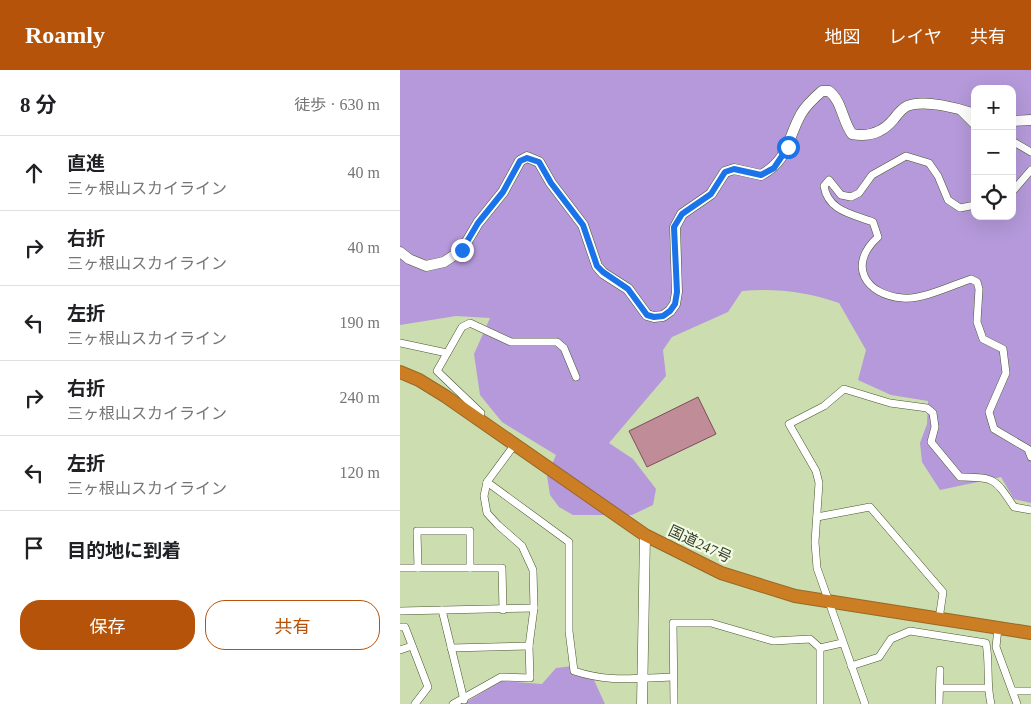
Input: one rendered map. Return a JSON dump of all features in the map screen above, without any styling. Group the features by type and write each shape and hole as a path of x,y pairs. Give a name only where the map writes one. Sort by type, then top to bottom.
{"highway":[{"name":"国道247号","path":"400,372 419,380 478,419 645,535 721,573 767,588 830,602 1031,633"}],"street":[{"path":"400,252 409,259 426,266 444,262 462,250 478,223 503,192 520,161 527,158 539,162 551,183 583,225 593,256 603,272 628,289 647,315 654,317 663,316 675,304 677,292 674,227 682,214 711,194 725,172 734,169 761,175 774,168 788,147 800,115 808,103 822,91 829,91 836,97 845,124 852,134 865,136 875,133 909,105 926,104 957,108 971,113"},
{"path":"957,108 971,122"},
{"path":"1016,122 1031,120"},
{"path":"1016,143 1031,152"},
{"path":"971,206 960,208 948,200 938,176 929,163 906,156 872,175 859,193 851,198 842,195 829,180 824,186 825,193 836,209 873,222 878,237 870,244 863,256 861,272 871,286 885,294 905,298 931,293 970,279 977,282 979,289 977,322 983,339 1003,349 1006,373 989,412 994,429 1028,450 1031,457"},
{"path":"1016,187 1031,170"},
{"path":"478,419 481,413 438,371 462,327 470,323 511,342 556,342 564,348 576,378"},
{"path":"400,343 447,353"},
{"path":"864,704 817,568 815,542 819,483 816,471 789,424 824,406 844,389 890,402 927,408 933,413 935,427 931,442 960,477 988,478 998,484 1014,506 1031,510"},
{"path":"453,704 464,700 501,677 530,678 529,646 534,608 533,570 522,546 487,512 484,496 487,482 515,444"},
{"path":"487,482 569,542 569,631 574,671 604,679 672,677"},
{"path":"817,517 870,507 942,592 939,619"},
{"path":"418,568 417,531 470,531 470,568"},
{"path":"642,704 644,678 645,535"},
{"path":"400,568 502,568 503,610"},
{"path":"400,611 534,608"},
{"path":"442,610 464,700"},
{"path":"674,704 672,677 673,623 711,623 773,641 810,638 820,648 820,704"},
{"path":"400,627 405,627 428,687 414,704"},
{"path":"998,628 996,647 1000,664 1017,704"},
{"path":"851,666 879,657 891,639 910,631 986,643 989,660 987,688 991,704"},
{"path":"820,648 842,643"},
{"path":"400,650 412,646"},
{"path":"451,648 529,646"},
{"path":"939,704 940,670"},
{"path":"940,688 987,688"},
{"path":"1013,691 1031,691"}],"shaded area":[{"path":"400,70 1031,70 1031,503 1014,499 1001,477 940,490 922,462 920,443 927,424 928,401 891,395 858,380 866,350 839,303 803,294 767,290 742,291 728,312 672,337 663,350 666,376 609,443 633,459 656,489 653,505 632,515 573,515 559,507 550,495 547,476 556,455 502,422 480,395 474,354 490,318 456,316 400,325"},
{"path":"573,666 593,678 605,704 463,704 501,681 542,684 556,668"}],"building":[{"path":"698,397 716,434 647,467 629,431"}],"route":[{"path":"462,250 478,223 503,192 520,161 527,158 539,162 560,196 583,225 597,266 628,289 647,315 654,317 663,316 675,304 677,292 674,227 682,214 711,194 725,172 734,169 761,175 774,168 788,147"}]}
